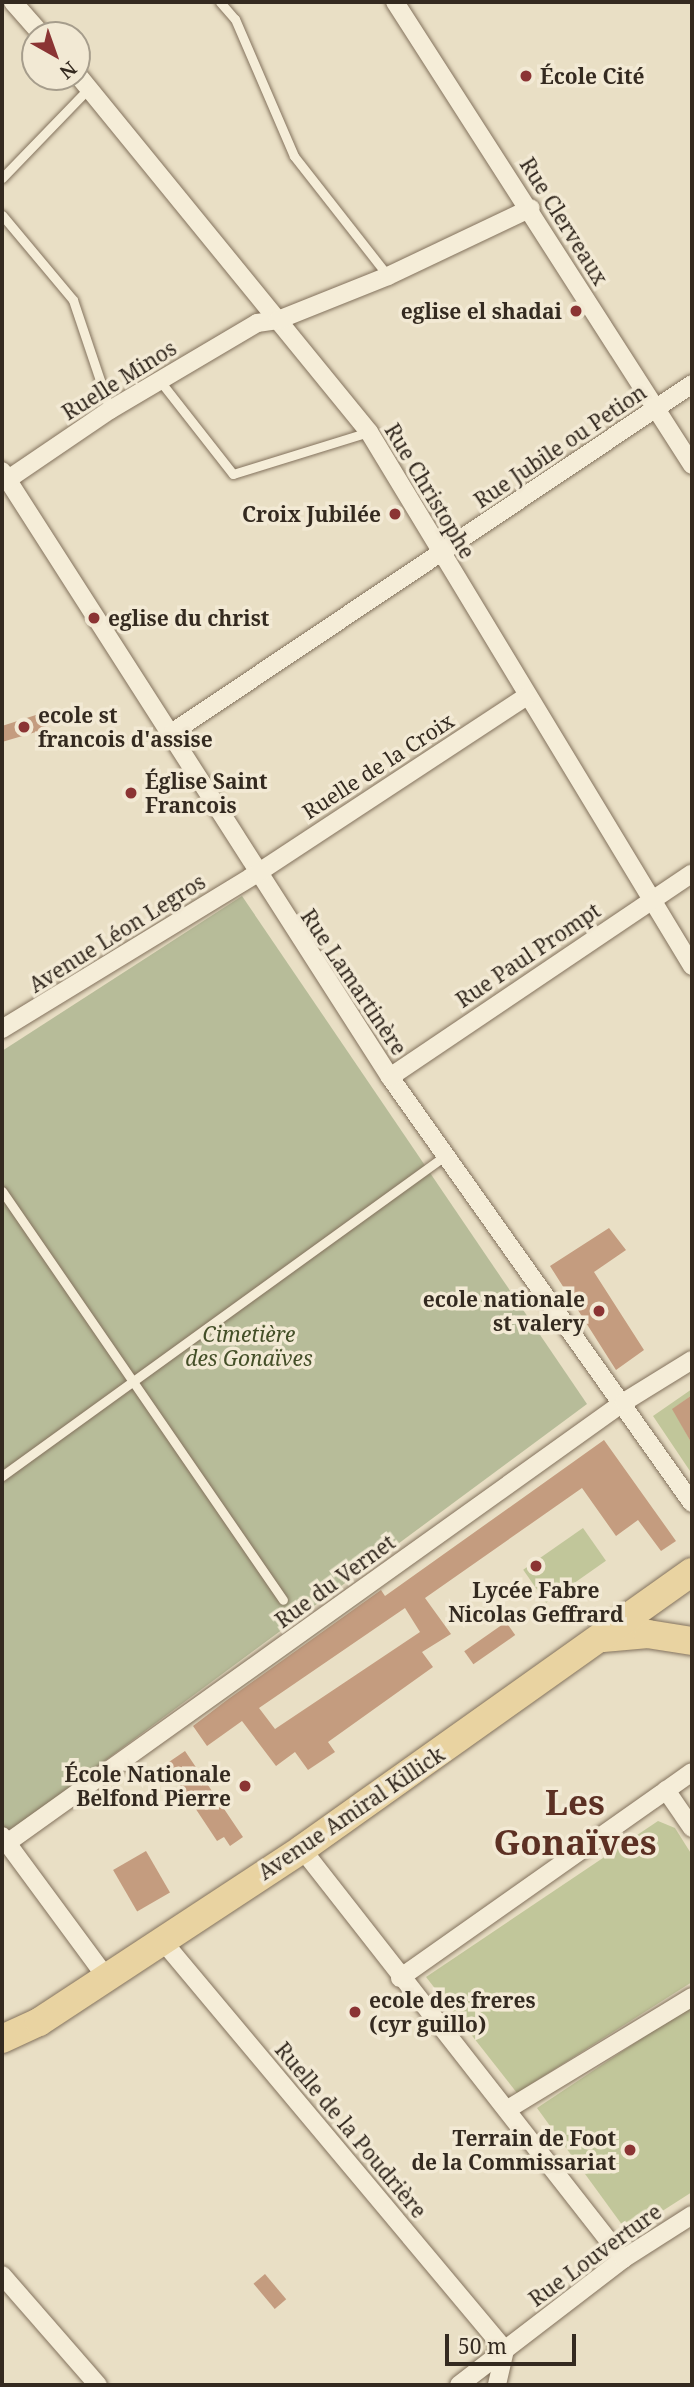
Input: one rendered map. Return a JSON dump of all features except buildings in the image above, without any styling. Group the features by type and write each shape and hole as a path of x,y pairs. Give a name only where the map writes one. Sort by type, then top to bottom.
{"main road":[{"name":"Avenue Amiral Killick","path":"2,2039 39,2022 302,1849 603,1638 692,1572"},
{"path":"603,1638 648,1634 692,1641"}],"street":[{"path":"13,2 30,21"},
{"name":"Rue Clerveaux","path":"395,2 531,208 654,410 692,465"},
{"name":"Rue Christophe","path":"91,90 369,432 524,697 648,901 692,966"},
{"path":"278,320 388,276 531,208"},
{"name":"Ruelle Minos","path":"4,475 257,323 278,320"},
{"name":"Rue Jubile ou Petion","path":"173,732 692,384"},
{"name":"Rue Lamartinère","path":"4,475 173,732 256,874 390,1077 624,1402 692,1503"},
{"name":"Ruelle de la Croix","path":"256,874 524,697"},
{"name":"Rue Paul Prompt","path":"390,1077 692,873"},
{"name":"Avenue Léon Legros","path":"2,1029 256,874"},
{"name":"Rue du Vernet","path":"4,1840 624,1402 692,1360"},
{"path":"400,1978 692,1772"},
{"path":"666,1790 692,1828"},
{"path":"4,1840 106,1977"},
{"path":"302,1849 400,1978 508,2109 623,2259"},
{"name":"Ruelle de la Poudrière","path":"162,1939 505,2350"},
{"path":"508,2109 692,1997"},
{"path":"2,2048 39,2022"},
{"name":"Rue Louverture","path":"459,2385 623,2259 692,2215"},
{"path":"2,2275 98,2385"},
{"path":"497,2385 505,2350"}],"lane":[{"path":"220,2 235,19 294,156 388,276"},
{"path":"2,178 86,91"},
{"path":"2,215 73,300 110,410"},
{"path":"160,382 233,474 369,432"},
{"path":"2,1476 446,1155"},
{"path":"2,1191 283,1600"}],"green space":[{"name":"Cimetière des Gonaïves","path":"242,896 587,1404 2,1837 2,1051"},
{"path":"692,1389 692,1395 673,1409 692,1444 692,1474 653,1416"},
{"path":"583,1528 606,1561 546,1603 523,1570"},
{"path":"658,1821 675,1828 692,1855 692,1982 517,2093 426,1977"},
{"name":"Terrain de Foot de la Commissariat","path":"692,2005 692,2192 628,2233 537,2108"}],"place":[{"name":"École Cité","path":"526,76"},
{"name":"eglise el shadai","path":"576,311"},
{"name":"Croix Jubilée","path":"395,514"},
{"name":"eglise du christ","path":"94,618"},
{"name":"ecole st francois d'assise","path":"24,727"},
{"name":"Église Saint Francois","path":"131,793"},
{"name":"ecole nationale st valery","path":"599,1311"},
{"name":"Lycée Fabre Nicolas Geffrard","path":"536,1566"},
{"name":"École Nationale Belfond Pierre","path":"245,1786"},
{"name":"ecole des freres (cyr guillo)","path":"355,2012"},
{"name":"Terrain de Foot de la Commissariat","path":"630,2150"}],"district":[{"name":"Les Gonaïves","path":"575,1822"}]}
